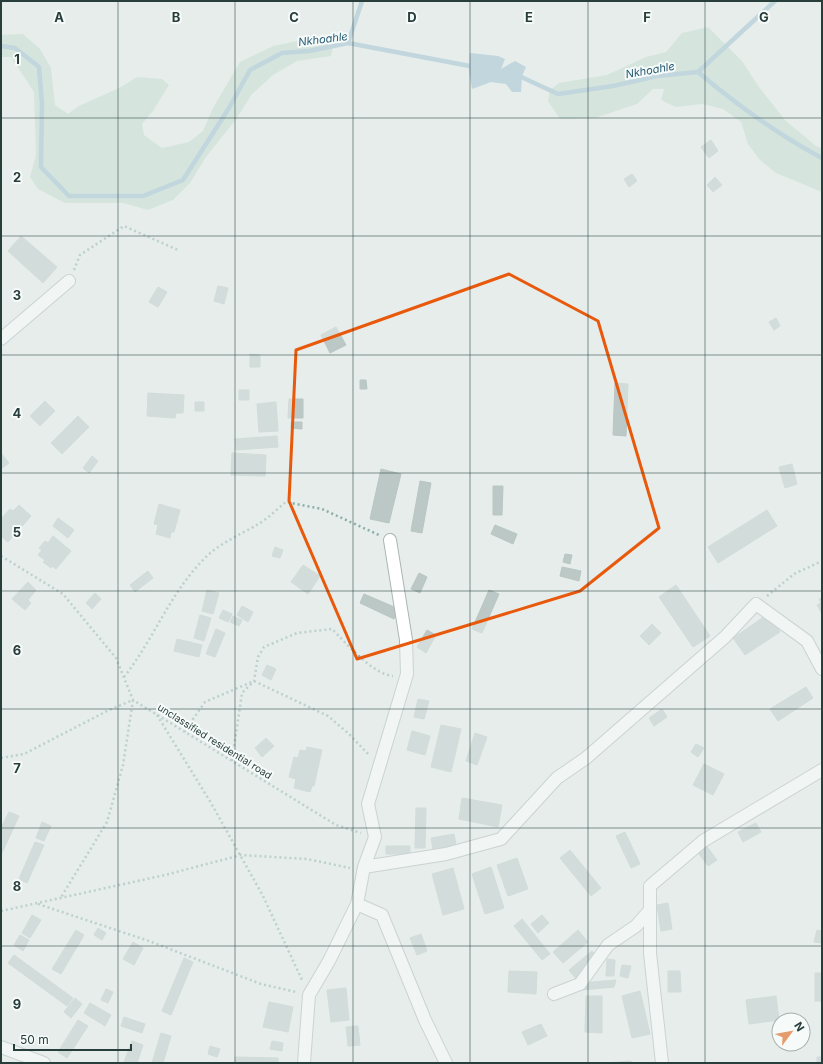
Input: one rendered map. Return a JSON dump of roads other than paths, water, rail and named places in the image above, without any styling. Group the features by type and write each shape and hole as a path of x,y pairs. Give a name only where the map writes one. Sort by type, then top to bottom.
{"street":[{"path":"1,339 69,281"},
{"path":"304,1063 309,995 329,961 357,904 364,867 375,838 368,804 406,677 406,640 390,540"},
{"path":"364,867 446,854 501,839 557,778 586,758 725,637 756,604 807,642 822,669"},
{"path":"662,1063 650,953 650,886 703,841 822,770"},
{"path":"357,904 382,915 425,1020 446,1063"},
{"path":"554,994 580,984 608,945 636,926 650,910"},
{"path":"1,1047 44,1063"}],"water":[{"path":"470,53 498,56 505,59 501,69 515,61 526,67 522,76 521,92 512,92 506,84 491,82 472,89 469,71"}],"waterway":[{"path":"348,43 362,1"},
{"path":"698,72 775,1"},
{"name":"Nkhoahle","path":"1,46 15,48 39,67 42,104 41,167 69,196 143,196 183,180 229,108 250,70 282,53 309,51 348,43 475,67"},
{"name":"Nkhoahle","path":"517,75 558,94 613,86 657,76 698,72 758,118 789,139 822,158"}]}
